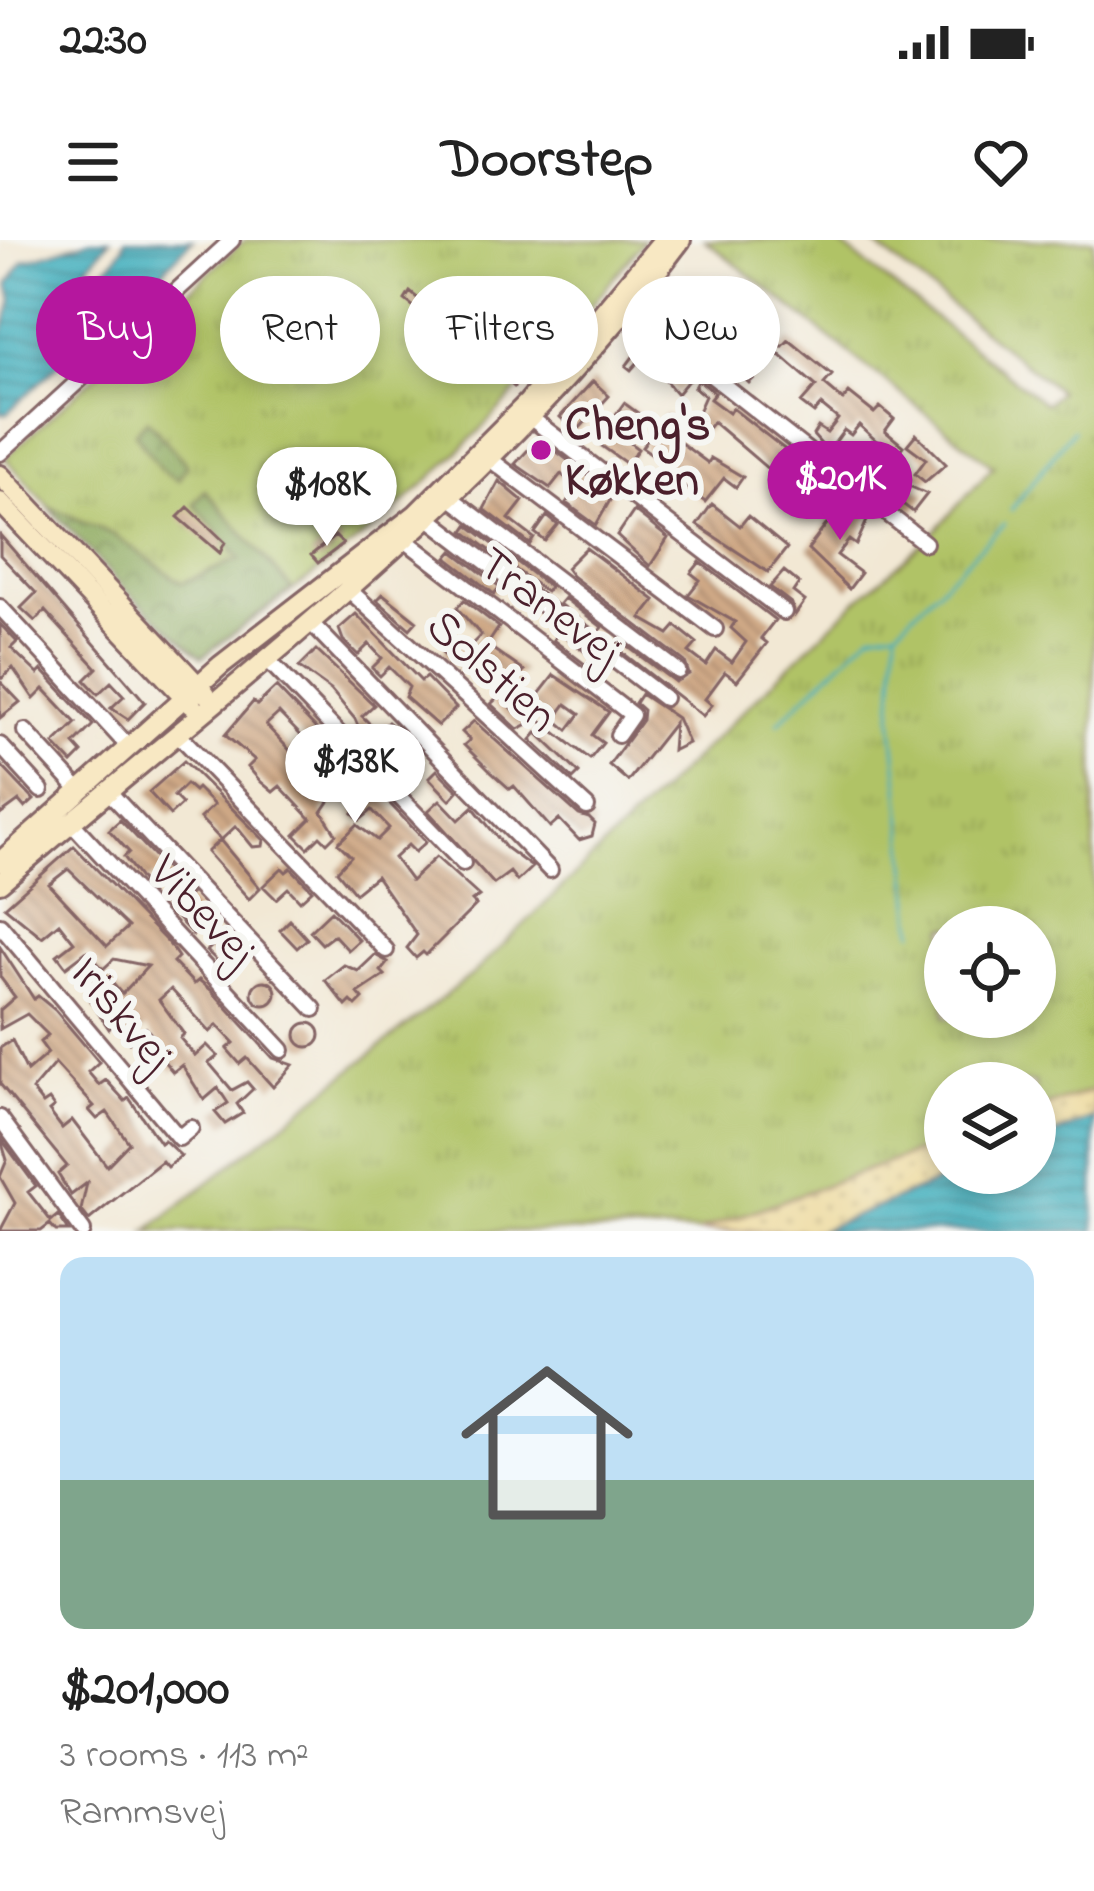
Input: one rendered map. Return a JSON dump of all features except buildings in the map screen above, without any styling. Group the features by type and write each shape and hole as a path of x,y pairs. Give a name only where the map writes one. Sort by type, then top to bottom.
{"main road":[{"path":"2,856 191,691 434,497 528,402 663,240"},
{"path":"654,276 681,240"},
{"path":"0,883 430,519 531,418 622,317"},
{"path":"0,475 206,707"},
{"path":"0,502 191,691"}],"street":[{"path":"0,453 232,240"},
{"path":"722,384 925,543"},
{"path":"531,418 784,612"},
{"path":"491,460 715,629"},
{"path":"451,498 678,671"},
{"path":"430,519 613,671 664,698"},
{"name":"Tranevej","path":"405,540 632,715 618,735"},
{"name":"Solstien","path":"348,590 587,807"},
{"path":"0,608 128,746"},
{"path":"310,622 550,870"},
{"path":"266,658 463,863"},
{"path":"25,731 79,790"},
{"path":"177,733 386,950"},
{"path":"0,745 41,790"},
{"path":"108,791 314,1009"},
{"name":"Vibevej","path":"71,822 282,1050"},
{"name":"Iriskvej","path":"0,926 178,1138 191,1128"},
{"path":"0,1118 83,1231"}],"green space":[{"path":"245,240 644,240 598,298 598,276 404,276 404,384 523,384 421,487 314,575 202,657 125,590 5,458 86,384 196,384 196,285"},
{"path":"705,240 835,240 1045,404 1059,391 869,240 1094,240 1094,1090 1056,1103 1056,1062 924,1062 924,1150 699,1231 147,1231 474,973 856,601 928,539 993,466 780,299 780,276 751,276"},
{"path":"147,420 187,465 178,480 161,470 135,433"},
{"path":"205,490 292,589 202,657 125,590 48,506 114,535 182,583 240,559 194,504"}],"sand":[{"path":"1094,1090 1094,1118 1056,1133 1056,1103"},
{"path":"924,1150 924,1188 819,1231 699,1231"}],"water":[{"path":"91,240 110,240 80,276 36,276 38,384 7,413 0,413 0,342 12,300 8,285 23,261"},
{"path":"125,240 192,240 158,276 100,276"},
{"path":"1094,1118 1094,1231 819,1231 924,1188 924,1194 1056,1194 1056,1133"}],"waterway":[{"path":"1089,409 1094,402"},
{"path":"1011,510 1073,430"},
{"path":"914,932 892,716 897,629 1004,524"},
{"path":"778,723 871,633 896,629"}],"place":[{"name":"Cheng's Køkken","path":"541,450"}]}
